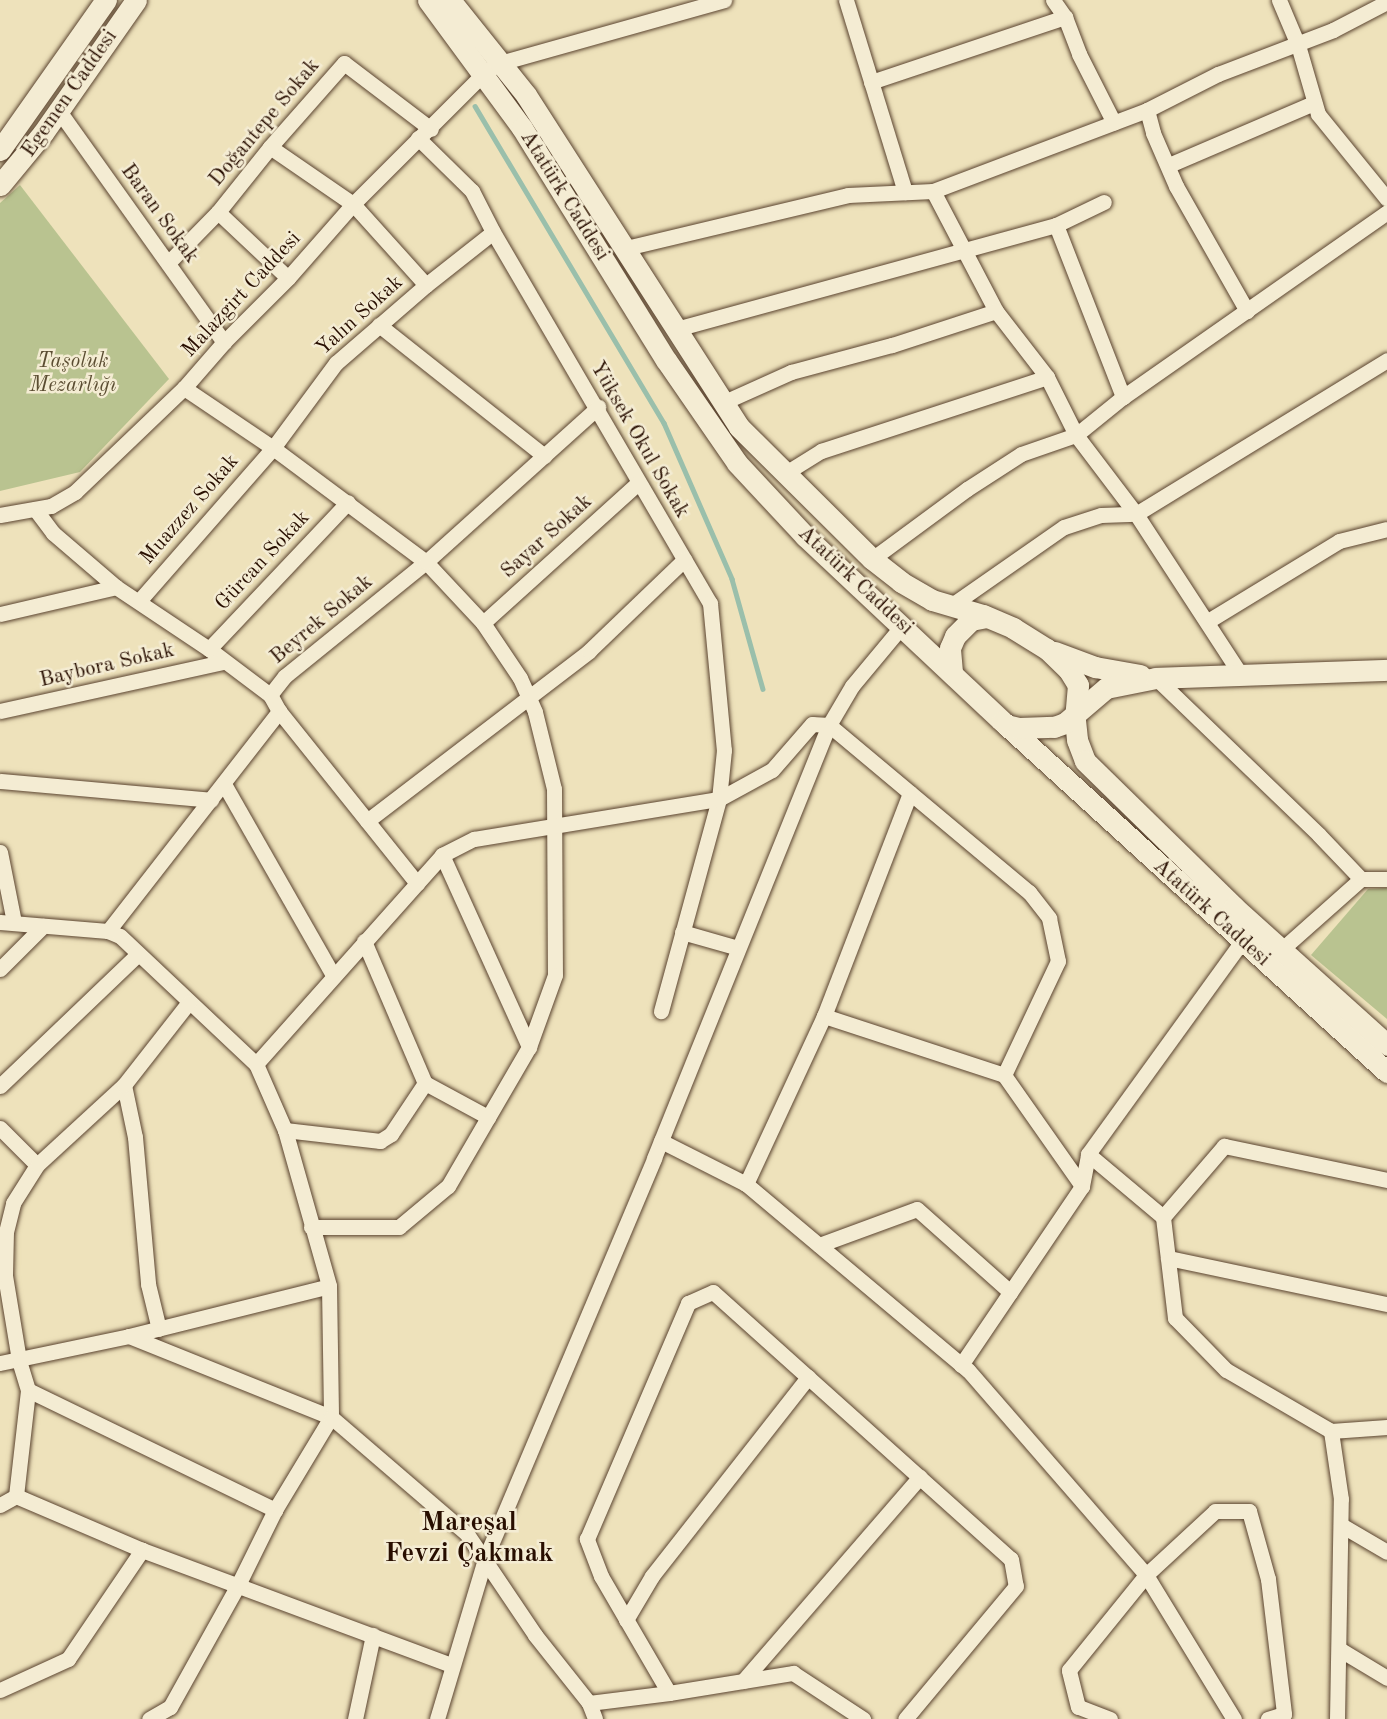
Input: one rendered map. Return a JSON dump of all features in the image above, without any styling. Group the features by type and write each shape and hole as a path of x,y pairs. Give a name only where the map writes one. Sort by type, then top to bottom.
{"main road":[{"name":"Egemen Caddesi","path":"0,150 106,0"},
{"name":"Egemen Caddesi","path":"0,185 19,166 136,0"},
{"name":"Atatürk Caddesi","path":"428,0 492,68 526,95 739,427 872,559 921,594 987,617 1047,649 1068,669 1078,685 1077,740 1085,761 1281,950 1387,1046"},
{"name":"Atatürk Caddesi","path":"450,0 492,68 522,128 666,360 737,463 805,536 1006,724 1387,1072"},
{"path":"951,672 950,648 955,636 970,620 987,617"},
{"path":"1047,649 1095,667 1156,678"},
{"path":"1006,724 1019,728 1054,727 1065,723 1106,688 1156,678 1387,670"}],"street":[{"path":"492,68 724,0"},
{"path":"846,0 905,192"},
{"path":"1053,0 1065,17 1079,54 1113,123"},
{"path":"1279,0 1298,45 1318,114 1387,199"},
{"path":"626,248 848,195 933,191 1147,110 1218,74 1298,45 1387,2"},
{"path":"871,82 1065,17"},
{"name":"Doğantepe Sokak","path":"168,263 218,212 270,147 344,63 424,134"},
{"name":"Malazgirt Caddesi","path":"0,515 51,506 75,492 184,388 224,342 288,278 353,204 492,68"},
{"path":"1169,165 1314,103"},
{"path":"1147,110 1153,133 1169,165 1176,186 1247,311"},
{"name":"Baran Sokak","path":"59,111 224,342"},
{"name":"Yüksek Okul Sokak","path":"424,134 472,191 493,232 598,407 638,483 710,603 724,750 719,799 662,1011"},
{"path":"270,147 353,204 426,285"},
{"path":"933,191 996,311 1047,376 1076,435 1136,514 1208,621 1241,675"},
{"path":"676,329 1056,225 1104,202"},
{"path":"218,212 288,278"},
{"path":"872,559 967,489 1021,454 1076,435 1123,397 1387,212"},
{"path":"1056,225 1123,397"},
{"name":"Yalın Sokak","path":"273,448 336,363 426,285 493,232"},
{"path":"722,403 791,372 891,345 996,311"},
{"path":"379,325 544,456"},
{"path":"952,605 1064,527 1101,515 1136,514 1387,360"},
{"path":"784,474 821,451 1047,376"},
{"path":"184,388 273,448 426,562 483,623 520,678 528,697 554,789 555,975 529,1047 447,1186 399,1227 311,1227"},
{"name":"Beyrek Sokak","path":"417,883 279,711 270,696 285,676 426,562 598,407"},
{"name":"Muazzez Sokak","path":"139,601 273,448"},
{"name":"Sayar Sokak","path":"483,623 638,483"},
{"name":"Gürcan Sokak","path":"209,649 348,502"},
{"path":"35,509 53,533 116,587 209,649 270,696"},
{"path":"1208,621 1339,541 1387,530"},
{"path":"367,821 589,651 684,560"},
{"path":"0,614 116,587"},
{"path":"437,1719 485,1559 661,1141 829,725 852,686 902,626"},
{"name":"Baybora Sokak","path":"0,711 224,662"},
{"path":"1156,678 1319,835 1361,879"},
{"path":"108,931 279,711"},
{"path":"256,1064 442,855 474,839 719,799 772,770 812,724 829,725 1029,892 1049,918 1058,961 1004,1075"},
{"path":"0,781 211,800"},
{"path":"224,784 333,975"},
{"path":"746,1184 824,1016 910,793"},
{"path":"0,852 7,922 108,931 120,936 256,1064 285,1130 329,1286 331,1417 275,1510 238,1585 170,1707 148,1719"},
{"path":"442,855 529,1047"},
{"path":"1281,950 1361,879 1387,879"},
{"path":"0,969 43,926"},
{"path":"682,932 738,948"},
{"path":"364,941 425,1083 488,1117"},
{"path":"961,1365 1082,1186 1088,1154 1242,941"},
{"path":"0,1086 138,954"},
{"path":"16,1496 28,1390 20,1360 5,1275 7,1207 37,1165 124,1085 189,1002"},
{"path":"824,1016 1004,1075 1082,1186"},
{"path":"285,1130 380,1141 391,1134 425,1083"},
{"path":"124,1085 135,1137 148,1284 159,1329"},
{"path":"0,1128 37,1165"},
{"path":"661,1141 746,1184 961,1365 1146,1575 1234,1719"},
{"path":"1163,1216 1224,1146 1387,1180"},
{"path":"1088,1154 1163,1216 1175,1318 1226,1370 1331,1431 1387,1427"},
{"path":"819,1245 917,1209 1010,1292"},
{"path":"1168,1258 1387,1304"},
{"path":"0,1363 159,1329 329,1286"},
{"path":"669,1693 601,1576 587,1539 688,1303 713,1292 1011,1559 1016,1586 905,1719"},
{"path":"129,1336 331,1417 467,1534 522,1618 589,1703 595,1719"},
{"path":"626,1620 652,1576 808,1377"},
{"path":"28,1390 275,1510"},
{"path":"1331,1431 1341,1499 1337,1719"},
{"path":"743,1681 920,1477"},
{"path":"16,1496 142,1550 452,1665"},
{"path":"0,1505 16,1496"},
{"path":"1110,1719 1078,1707 1069,1670 1146,1575 1215,1511 1249,1511 1268,1580 1284,1714 1268,1719"},
{"path":"1341,1525 1387,1552"},
{"path":"0,1690 68,1659 142,1550"},
{"path":"355,1719 373,1635"},
{"path":"1339,1648 1387,1678"},
{"path":"589,1703 793,1673 863,1719"}],"green space":[{"name":"Taşoluk Mezarlığı","path":"20,185 169,379 80,472 0,491 0,203"},
{"path":"1387,888 1387,1019 1311,955 1368,889"}],"waterway":[{"path":"475,106 664,423 732,579 763,689"}],"district":[{"name":"Mareşal Fevzi Çakmak","path":"469,1538"}]}
